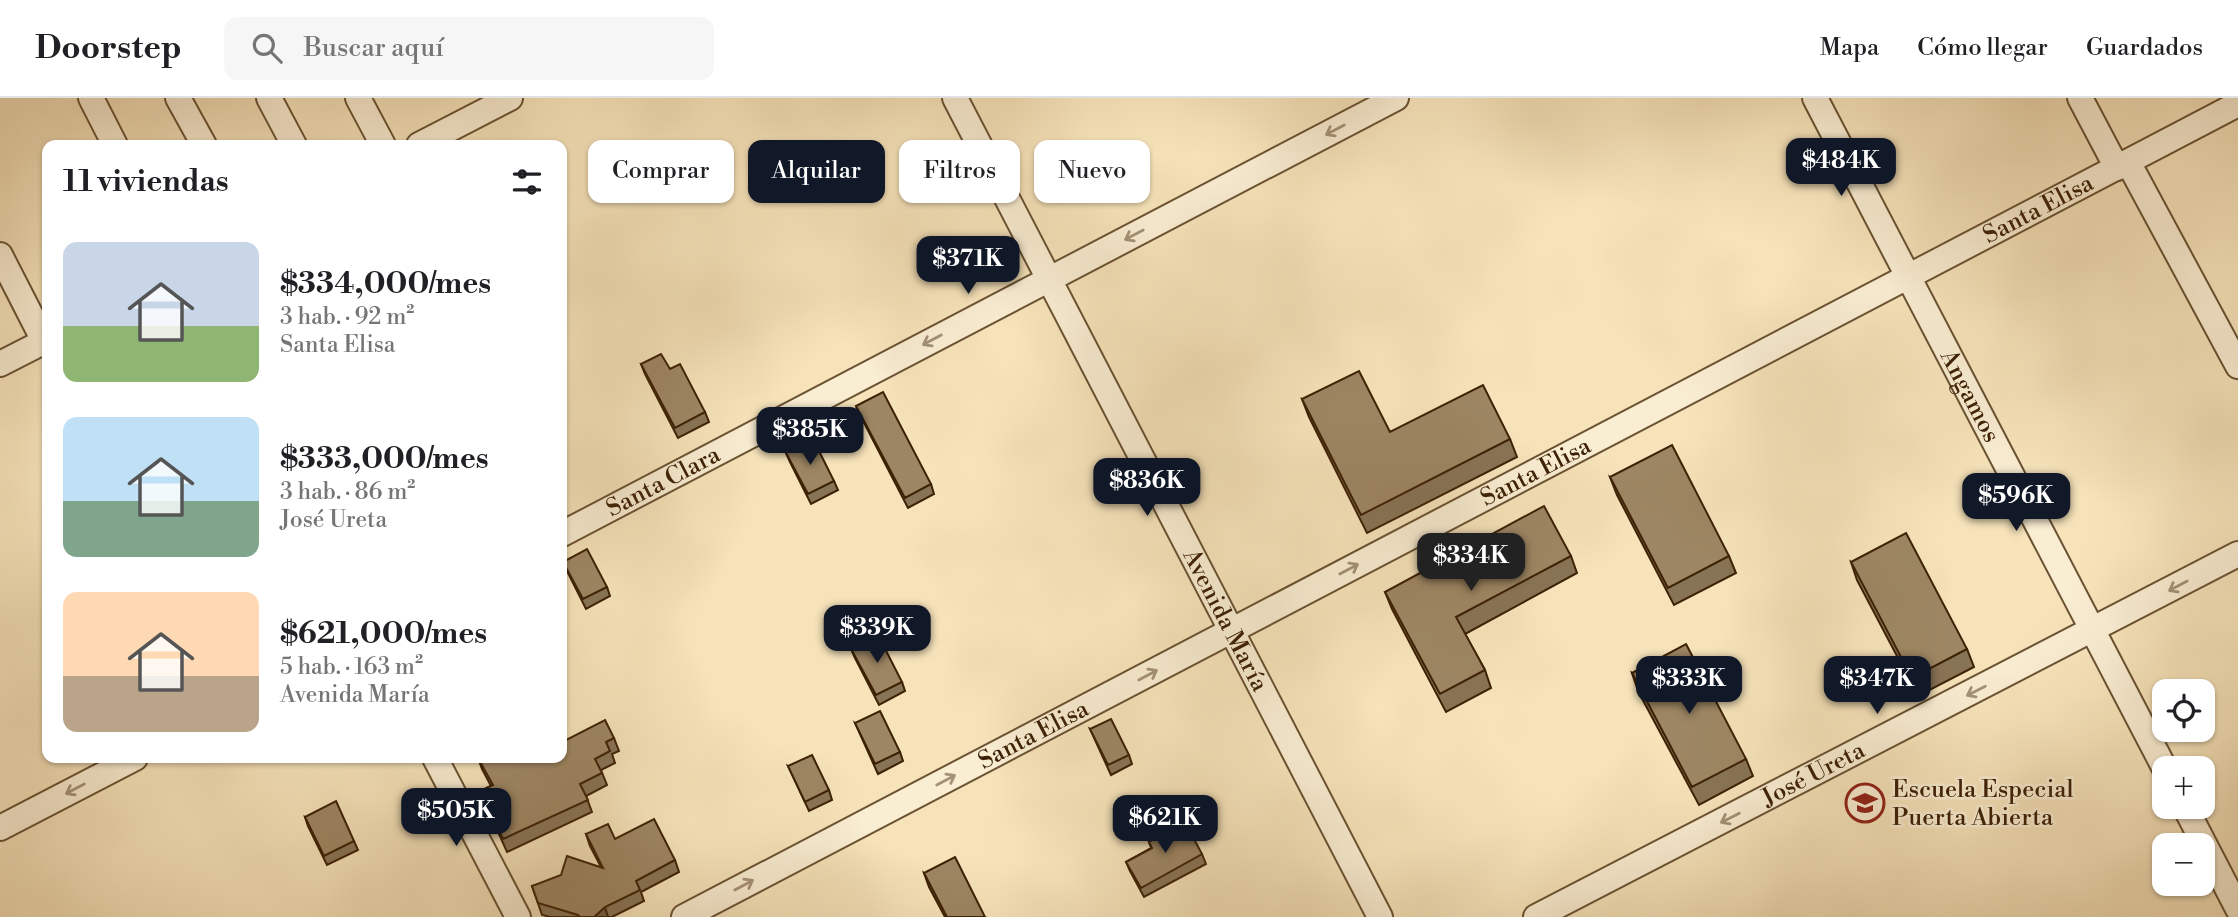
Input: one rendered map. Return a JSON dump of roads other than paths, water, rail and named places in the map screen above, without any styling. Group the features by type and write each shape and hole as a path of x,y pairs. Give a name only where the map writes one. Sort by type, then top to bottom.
{"street":[{"path":"91,98 112,140"},
{"path":"178,98 201,140"},
{"path":"269,98 291,140"},
{"path":"358,98 380,140"},
{"path":"429,140 509,98"},
{"name":"Avenida María","path":"954,98 1380,917"},
{"name":"Santa Clara","path":"567,531 1396,98"},
{"name":"Angamos","path":"1815,98 2158,756"},
{"path":"2080,98 2123,165 2238,366"},
{"name":"Santa Elisa","path":"684,917 2238,104"},
{"path":"0,256 42,334"},
{"path":"0,364 42,343"},
{"name":"José Ureta","path":"1536,917 2238,554"},
{"path":"0,828 125,763"},
{"path":"438,763 518,917"},
{"path":"2191,819 2238,909"}],"place":[{"name":"Escuela Especial Puerta Abierta","path":"1865,803"}]}
